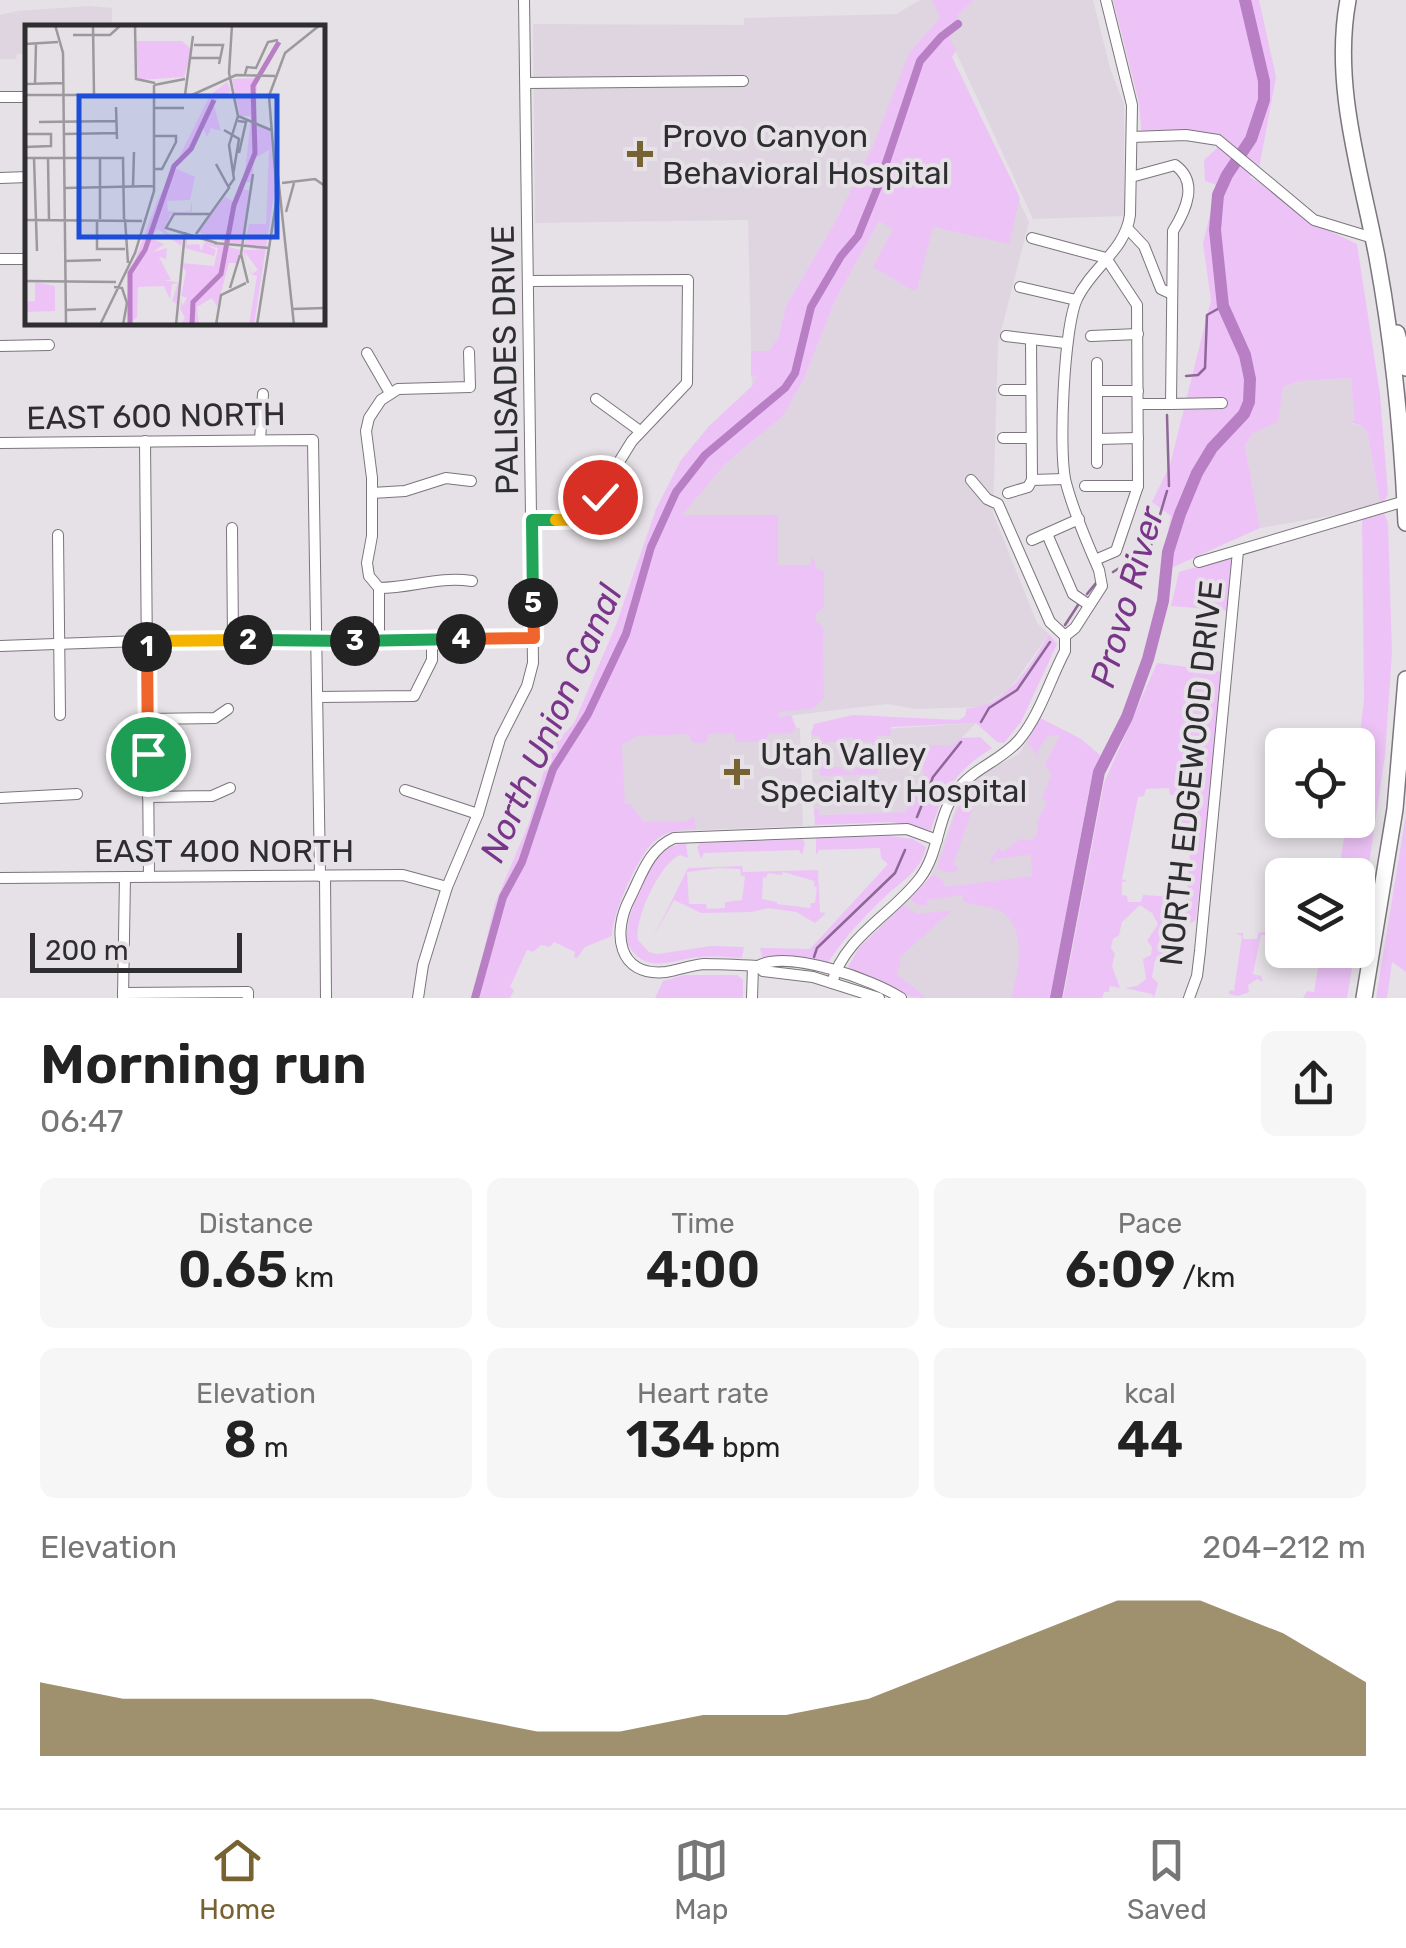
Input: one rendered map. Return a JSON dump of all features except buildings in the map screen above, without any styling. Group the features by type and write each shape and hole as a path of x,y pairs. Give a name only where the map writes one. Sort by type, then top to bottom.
{"highway":[{"path":"1340,0 1346,95 1383,295 1396,394 1406,522"},
{"path":"1343,42 1348,0"},
{"path":"1383,295 1406,368"},
{"path":"1364,998 1394,809 1406,679"}],"street":[{"name":"PALISADES DRIVE","path":"418,998 423,965 447,888 478,814 500,739 530,677 534,638 524,0"},
{"path":"834,977 860,938 922,876 948,803 966,778 1020,739 1066,639 1102,586 1064,480 1065,343 1076,300 1117,248 1128,230 1130,215 1132,105 1106,0"},
{"path":"526,83 743,81"},
{"path":"1132,137 1213,138 1314,220 1373,238"},
{"path":"1131,177 1174,166 1182,169 1188,181 1188,207 1173,230 1171,404"},
{"path":"1128,230 1144,246 1161,289 1172,294"},
{"path":"1032,238 1106,258 1137,305 1138,486 1116,551 1094,560"},
{"path":"0,260 25,259"},
{"path":"529,281 688,280 687,383 640,431 588,519 532,520"},
{"path":"1020,286 1076,300"},
{"path":"1091,336 1138,334"},
{"path":"1006,336 1065,343"},
{"path":"1008,493 1028,487 1032,480 1031,340"},
{"path":"0,346 50,346"},
{"path":"379,640 379,588 367,569 372,493 367,426 377,405 404,388 470,387 470,352"},
{"path":"367,353 390,394"},
{"path":"1097,363 1097,463"},
{"path":"1004,390 1031,390"},
{"path":"1097,392 1138,391"},
{"path":"260,440 262,394"},
{"path":"596,400 640,431"},
{"path":"1138,404 1222,403"},
{"path":"1004,438 1030,438"},
{"path":"1097,438 1138,438"},
{"name":"EAST 600 NORTH","path":"0,443 313,440 317,640"},
{"path":"145,442 149,876"},
{"path":"372,493 405,492 446,478 471,480"},
{"path":"971,480 986,499 998,504 1050,622 1066,639"},
{"path":"1032,480 1064,480"},
{"path":"1085,486 1138,486"},
{"path":"1199,562 1405,501"},
{"path":"1032,540 1078,519"},
{"path":"232,528 233,640"},
{"path":"1047,534 1073,594 1090,605"},
{"path":"58,535 60,715"},
{"name":"NORTH EDGEWOOD DRIVE","path":"1188,998 1197,976 1200,951 1238,551"},
{"path":"379,588 406,588 437,578 472,581"},
{"path":"0,646 534,638"},
{"path":"317,640 326,998"},
{"path":"318,697 414,696 432,660 432,640"},
{"path":"147,719 215,718 228,709"},
{"path":"148,797 212,796 230,788"},
{"path":"405,790 478,814"},
{"path":"0,798 76,794"},
{"path":"901,998 876,984 769,972 756,966 701,964 664,972 644,970 628,960 618,939 622,914 655,849 664,842 694,836 907,829 937,840"},
{"name":"EAST 400 NORTH","path":"0,878 403,875 447,888"},
{"path":"126,877 123,995 248,995"},
{"path":"752,998 756,966"},
{"path":"834,977 879,998"}],"shaded area":[{"path":"920,0 932,0 950,37 958,15 974,0 1093,0 1110,68 1124,104 1124,216 1033,219 950,39 875,141 835,222 786,306 778,338 752,386 748,220 535,223 533,24 744,25 744,18 896,14"},
{"path":"932,0 974,0 958,15 950,38 956,51 952,57 1020,198 1009,244 933,227 917,289 912,290 873,267 893,229 879,221 835,301 804,379 783,416 725,464 682,515 778,515 778,565 811,565 811,556 814,558 816,568 824,571 824,607 816,614 816,621 823,627 824,698 813,709 779,712 779,717 791,715 796,727 792,733 769,734 765,742 735,742 734,733 707,734 707,742 697,744 689,734 637,736 622,745 625,804 630,804 644,822 687,821 694,816 696,829 667,833 643,855 628,883 612,936 585,947 577,958 575,952 554,942 550,947 541,945 533,952 527,950 510,987 514,990 510,998 473,998 495,903 529,823 550,749 574,723 616,625 656,509 681,460 709,426 752,386 758,374 751,377 751,351 769,351 778,338 786,306 835,222 875,141 909,53 940,18"},
{"path":"1113,0 1259,0 1276,77 1258,174 1249,177 1267,186 1307,220 1357,244 1380,394 1388,494 1381,507 1367,431 1348,422 1354,421 1351,378 1299,381 1283,387 1278,422 1253,433 1245,446 1260,528 1160,573 1171,516 1152,502 1170,465 1211,300 1203,243 1217,185 1205,181 1204,160 1226,140 1142,137 1139,103"},
{"path":"112,8 112,25 25,25 25,54 17,54 16,59 0,59 0,15"},
{"path":"951,59 1029,222 998,343 993,513 1037,623 1049,634 1009,690 981,707 916,709 887,704 778,717 778,515 681,515 725,464 783,416 804,379 835,301 879,221"},
{"path":"1351,378 1351,424 1367,431 1381,507 1260,528 1245,447 1253,433 1282,387 1299,381"},
{"path":"1383,511 1388,523 1392,652 1385,755 1375,823 1375,728 1361,728 1364,699 1362,518"},
{"path":"1232,557 1230,611 1171,606 1179,572"},
{"path":"1049,634 1057,644 1021,722 1004,743 997,742 976,723 891,727 891,736 877,736 877,774 820,776 820,737 811,734 814,724 853,715 959,720 967,708 994,700 1016,682","holes":["852,737 856,742 871,742 872,766 857,767 852,772 826,767 826,762 822,762 826,742"]},
{"path":"1157,663 1224,672 1196,920 1180,920 1185,919 1190,853 1172,850 1177,849 1176,796 1170,795 1169,788 1146,789 1144,796 1138,797 1122,895 1127,896 1128,902 1141,902 1143,895 1174,897 1166,898 1164,918 1171,920 1169,926 1162,925 1159,944 1167,945 1164,961 1155,960 1152,977 1158,983 1154,998 1152,994 1125,988 1146,979 1143,959 1151,955 1152,947 1147,941 1158,924 1152,913 1140,905 1122,922 1119,935 1113,939 1112,966 1120,988 1110,986 1102,998 1063,998 1104,783"},
{"path":"607,717 800,728 803,826 669,831 648,846 582,772"},
{"path":"1040,718 1081,739 1045,867 1019,998 909,998 848,967 859,948 930,879 957,805 971,785 984,773 1019,754"},
{"path":"1040,718 1081,739 1100,755 1089,791 1050,998 1011,998 1018,941 1010,920 1002,912 963,901 962,895 927,900 927,905 919,906 910,899 933,874 945,887 1032,876 1031,855 994,859 992,867 990,861 998,848 1003,852 1020,839 1032,840 1038,832 1037,821 1047,802 1042,799 1051,775 1045,764 1060,735 1048,736 1038,750 1039,757 1027,742"},
{"path":"976,723 924,776 907,812 814,815 811,734"},
{"path":"980,737 992,748 953,783 931,830 892,822 815,825 814,809 819,809 819,815 906,812 924,776 922,745 953,745 960,738"},
{"path":"972,784 982,800 975,801 953,865 959,867 956,872 945,872 937,868 955,815"},
{"path":"1406,814 1406,972 1392,962 1387,998 1376,998"},
{"path":"816,838 913,839 926,847 920,863 864,918 829,961 824,964 762,957 760,948 810,949 888,864 881,858 880,848 819,850 816,855"},
{"path":"1344,838 1373,838 1370,858 1341,858"},
{"path":"802,839 802,855 799,850 704,853 701,859 697,847 700,843"},
{"path":"686,843 688,858 680,855 672,860 650,893 640,919 638,940 649,952 658,954 711,946 744,947 742,958 705,957 651,963 642,960 627,943 632,909 650,869 665,850"},
{"path":"742,866 743,872 818,870 820,912 826,913 815,923 796,912 768,908 701,913 674,900 653,938 688,868","holes":["740,869 741,876 745,876 742,900 725,902 725,908 689,904 687,872","783,872 814,881 815,903 810,908 762,899 763,877"]},
{"path":"903,905 917,914 952,910 899,958 896,974 927,998 898,992 848,967 859,948"},
{"path":"1235,933 1243,933 1243,939 1257,939 1258,933 1265,935 1261,935 1253,974 1261,976 1263,982 1257,979 1248,985 1249,992 1238,996 1229,994 1229,990 1234,991 1242,936"},
{"path":"1318,968 1352,968 1347,998 1303,998 1307,991 1314,992"},
{"path":"684,975 737,975 743,980 743,998 655,998 663,981"}],"waterway":[{"name":"Provo River","path":"1056,998 1099,772 1127,717 1148,659 1163,601 1168,552 1180,514 1212,448 1244,414 1249,402 1245,355 1223,306 1215,230 1218,195 1251,139 1264,100 1264,81 1245,0"},
{"name":"North Union Canal","path":"475,998 503,897 522,862 553,769 588,714 626,634 651,547 676,492 705,455 785,388 795,373 811,307 841,256 858,236 920,61 958,24"},
{"path":"1186,376 1198,375 1205,368 1207,315 1223,306"},
{"path":"1167,415 1169,486"},
{"path":"1113,572 1150,549 1167,491"},
{"path":"1087,594 1096,583"},
{"path":"1065,625 1078,605"},
{"path":"981,722 989,708 1017,690 1050,642"},
{"path":"917,817 933,777 961,742"},
{"path":"814,957 817,948 895,873 905,850"}],"place":[{"name":"Provo Canyon Behavioral Hospital","path":"640,154"},
{"name":"Utah Valley Specialty Hospital","path":"737,772"}],"route":[{"path":"148,754 147,641 534,638 532,520 591,518 600,497"}]}
